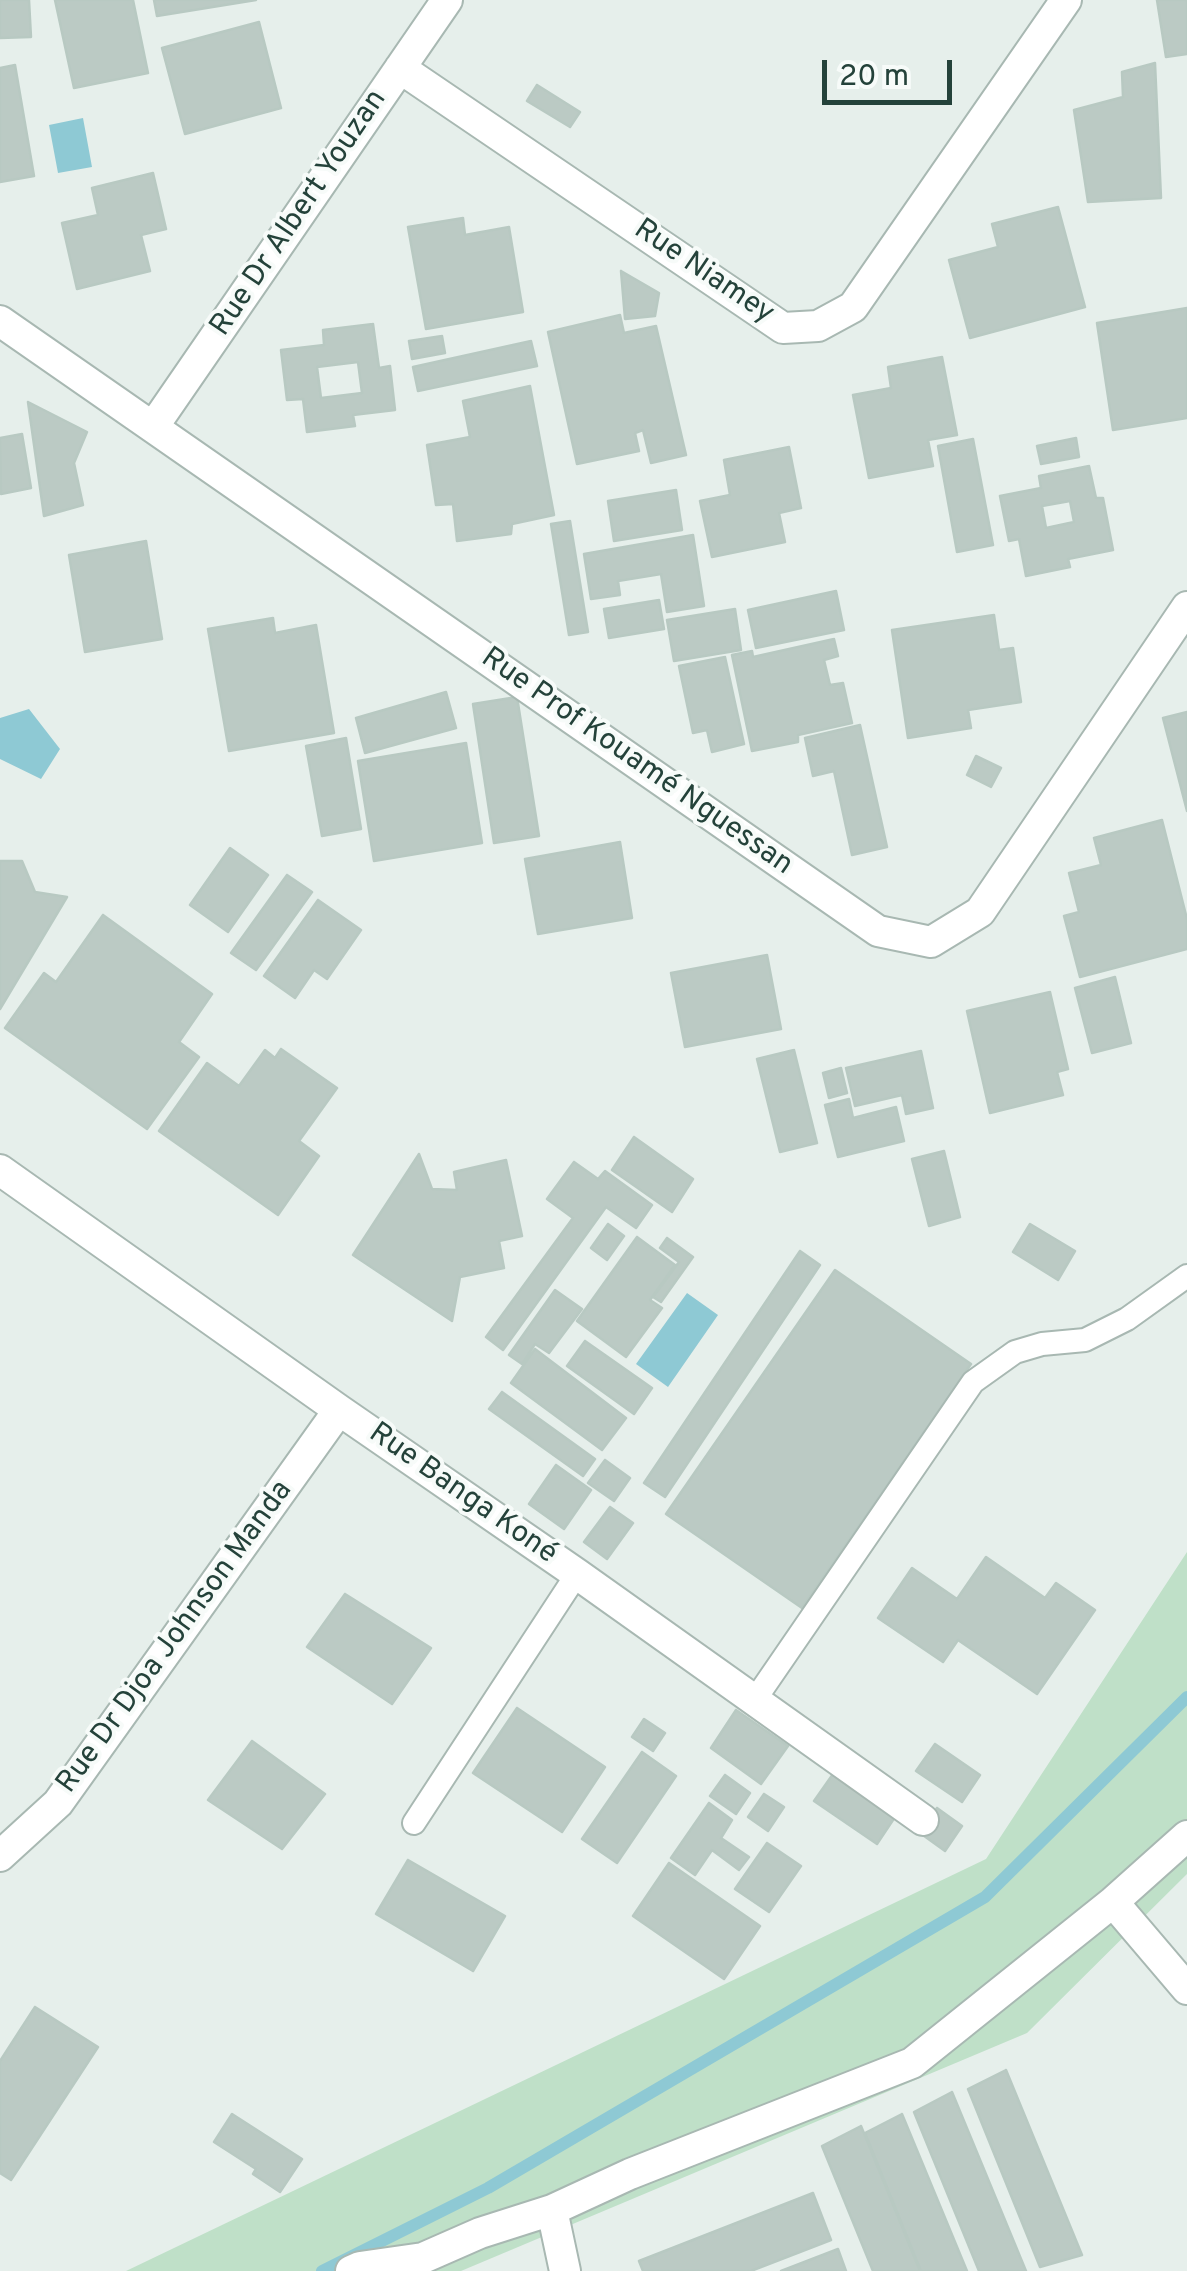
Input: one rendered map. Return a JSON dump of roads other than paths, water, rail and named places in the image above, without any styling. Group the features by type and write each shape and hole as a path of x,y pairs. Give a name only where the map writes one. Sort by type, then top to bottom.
{"street":[{"name":"Rue Dr Albert Youzan","path":"154,428 447,0"},
{"name":"Rue Niamey","path":"400,68 783,328 818,326 853,307 1066,0"},
{"name":"Rue Prof Kouamé Nguessan","path":"0,321 878,931 931,942 980,912 1187,607"},
{"name":"Rue Banga Koné","path":"0,1170 923,1820"},
{"name":"Rue Dr Djoa Johnson Manda","path":"0,1856 58,1803 340,1410"},
{"path":"351,2271 423,2258 912,2064 1113,1902 1187,1836"},
{"path":"1113,1902 1187,1988"},
{"path":"552,2210 564,2271"}],"lane":[{"path":"754,1700 974,1382 1015,1352 1042,1344 1086,1340 1127,1320 1187,1276"},
{"path":"414,1823 577,1574"}],"water":[{"path":"83,118 92,167 58,173 49,125"},
{"path":"29,709 60,749 41,779 0,759 0,718"},
{"path":"687,1293 718,1315 668,1387 636,1364"}],"waterway":[{"path":"322,2271 488,2188 985,1897 1187,1697"}]}
